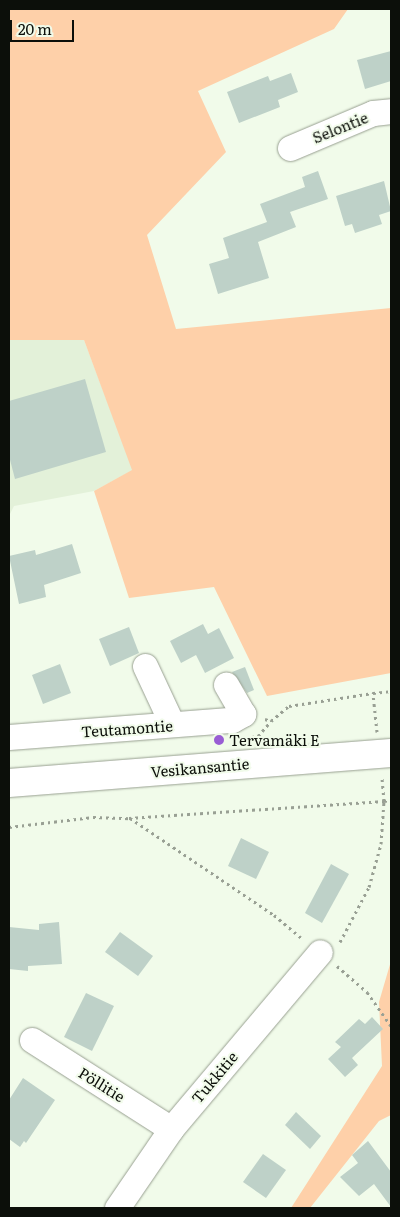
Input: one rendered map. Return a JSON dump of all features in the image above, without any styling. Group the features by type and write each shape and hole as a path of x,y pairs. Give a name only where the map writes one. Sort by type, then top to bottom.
{"highway":[{"name":"Vesikansantie","path":"9,783 383,753"}],"street":[{"name":"Selontie","path":"290,148 373,114 391,111"},
{"path":"145,666 172,724"},
{"path":"226,685 243,714"},
{"name":"Teutamontie","path":"9,737 232,720 243,714"},
{"name":"Tukkitie","path":"117,1208 171,1128 320,952"},
{"name":"Pöllitie","path":"32,1040 171,1128"}],"path":[{"path":"243,714 271,721 289,706 391,691"},
{"path":"320,952 340,942 369,887 381,844 384,801 383,753 373,693"},
{"path":"9,827 93,818 129,818 391,800"},
{"path":"129,818 274,915 367,992 391,1026"}],"shaded area":[{"path":"9,9 348,9 334,29 198,91 226,152 147,235 176,329 391,308 391,673 267,696 214,587 129,598 94,491 132,470 84,340 9,340"},
{"path":"9,340 84,340 133,470 94,491 14,506 9,516"},
{"path":"391,961 391,1115 379,1121 310,1208 291,1208 382,1066 379,1002"}],"building":[{"path":"391,51 391,81 365,89 357,60"},
{"path":"291,73 298,92 278,100 280,107 239,123 227,92 268,76 270,81"},
{"path":"318,171 328,199 290,212 296,227 258,242 269,278 218,294 209,264 229,258 223,238 267,222 260,204 305,187 302,177"},
{"path":"384,181 391,211 379,215 382,224 355,233 352,224 345,226 336,196"},
{"path":"85,379 106,452 15,479 9,456 9,401"},
{"path":"72,544 81,573 44,585 46,597 19,604 9,556 35,550 36,555"},
{"path":"203,624 208,634 219,628 234,658 205,673 196,655 181,663 170,641"},
{"path":"129,627 139,653 110,666 99,639"},
{"path":"60,664 71,693 43,704 32,675"},
{"path":"245,667 254,690 247,693 232,672"},
{"path":"241,838 269,852 256,879 228,866"},
{"path":"331,864 349,874 322,923 305,913"},
{"path":"59,922 62,964 28,966 28,971 9,969 9,927 39,930 39,924"},
{"path":"120,932 153,956 138,976 105,952"},
{"path":"86,993 114,1006 92,1051 64,1037"},
{"path":"372,1017 383,1029 352,1058 358,1065 345,1077 328,1059 341,1047 335,1042 359,1019 365,1024"},
{"path":"23,1078 55,1100 26,1143 24,1141 20,1147 9,1139 9,1100"},
{"path":"296,1112 321,1136 310,1149 285,1125"},
{"path":"368,1141 391,1172 391,1207 374,1184 359,1196 340,1177 358,1163 352,1155"},
{"path":"263,1154 286,1170 266,1198 243,1182"}],"place":[{"name":"Tervamäki E","path":"219,740"}]}
